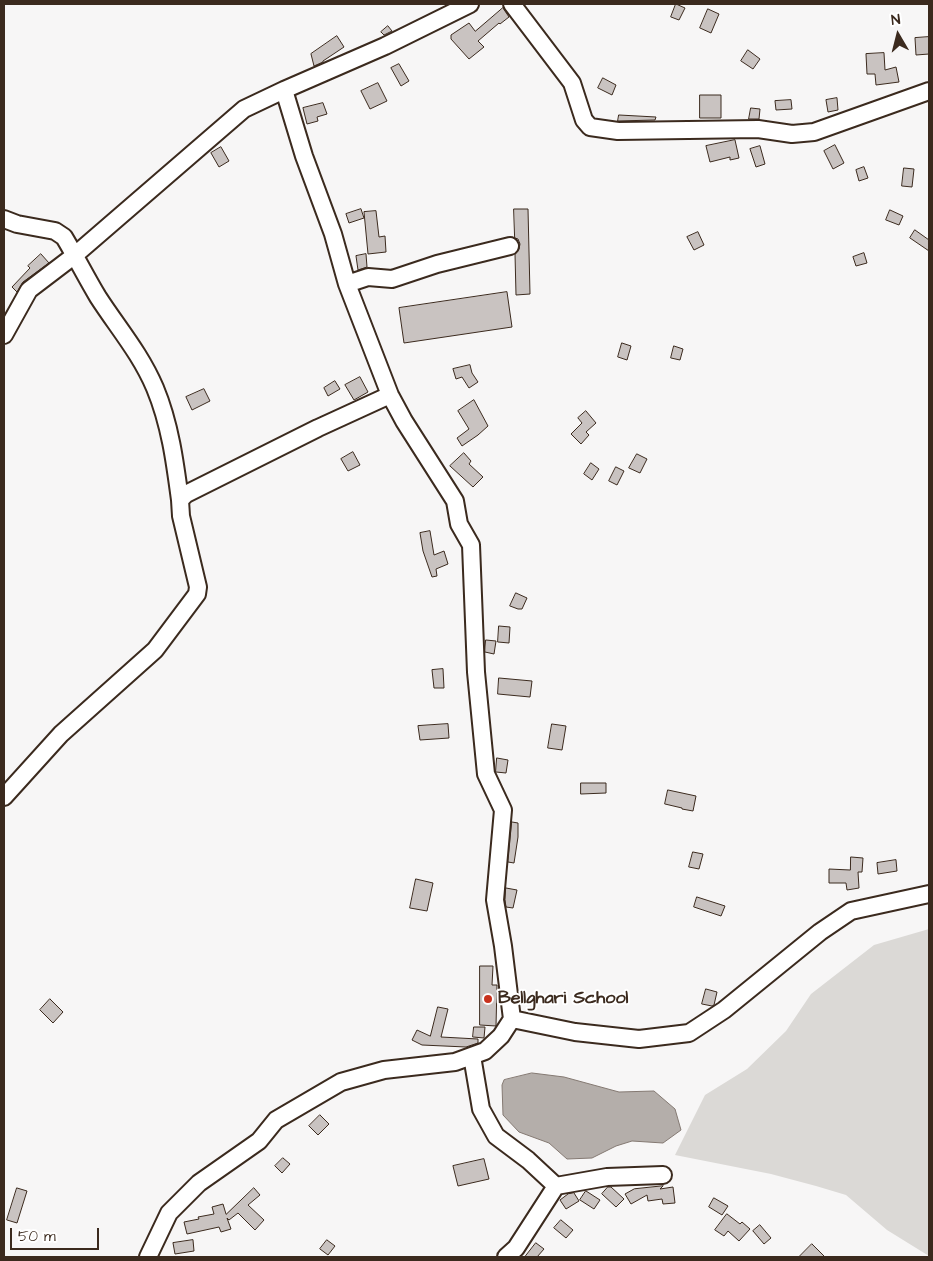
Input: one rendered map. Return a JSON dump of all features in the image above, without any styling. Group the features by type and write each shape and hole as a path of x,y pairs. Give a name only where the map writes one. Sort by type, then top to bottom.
{"street":[{"path":"4,335 29,290 75,255 244,109 386,46 470,4"},
{"path":"512,4 572,84 584,120 590,127 618,131 758,129 792,134 814,132 929,91"},
{"path":"148,1257 168,1213 199,1183 260,1141 276,1120 341,1082 384,1070 455,1062 485,1051 501,1036 512,1019 495,900 503,810 486,774 476,672 472,545 460,524 455,501 404,421 390,395 348,284 333,234 304,156 284,90"},
{"path":"4,219 18,224 54,231 64,237 98,297 141,359 155,388 169,430 175,457 181,516 198,587 197,594 155,650 61,734 4,797"},
{"path":"348,284 368,278 392,279 437,264 510,246"},
{"path":"180,500 186,494 318,428 390,395"},
{"path":"512,1019 575,1032 639,1039 689,1033 724,1010 820,932 851,912 929,894"},
{"path":"472,1056 480,1109 496,1136 528,1160 556,1186"},
{"path":"506,1257 516,1248 556,1186 607,1177 663,1175"}],"shaded area":[{"path":"929,929 929,1256 887,1230 846,1195 771,1174 675,1155 705,1095 747,1069 786,1031 811,994 874,945"},
{"path":"532,1073 564,1077 619,1092 654,1091 675,1109 681,1130 663,1143 632,1141 616,1146 592,1158 567,1159 549,1143 519,1132 503,1115 502,1085 504,1080"}],"building":[{"path":"676,4 685,8 679,20 671,17"},
{"path":"503,8 509,17 478,41 484,47 469,59 451,39 451,35 469,23 475,31"},
{"path":"708,9 719,14 711,33 700,28"},
{"path":"388,26 392,31 384,35 381,32"},
{"path":"337,36 344,47 314,66 311,54"},
{"path":"929,37 929,54 916,55 915,38"},
{"path":"748,50 760,59 753,69 741,61"},
{"path":"884,53 885,70 896,67 899,82 876,85 875,74 867,74 866,54"},
{"path":"399,64 409,81 401,86 391,68"},
{"path":"603,78 616,85 612,95 598,88"},
{"path":"378,83 387,101 370,109 361,91"},
{"path":"700,95 721,95 721,118 700,118"},
{"path":"837,98 838,110 828,112 826,100"},
{"path":"791,100 792,109 776,110 775,101"},
{"path":"323,103 327,114 317,117 318,121 307,124 303,108"},
{"path":"751,108 760,109 759,119 749,119"},
{"path":"619,115 656,117 655,120 618,121"},
{"path":"735,140 739,158 730,160 730,157 710,162 706,146"},
{"path":"835,145 844,163 833,169 824,151"},
{"path":"760,146 765,164 756,167 750,149"},
{"path":"221,147 229,161 219,167 211,153"},
{"path":"864,167 868,178 859,181 856,170"},
{"path":"904,168 914,169 912,187 902,186"},
{"path":"361,209 364,218 349,223 346,214"},
{"path":"514,209 528,209 530,294 516,295 515,254 520,244 518,239 515,238"},
{"path":"890,210 903,216 899,225 886,220"},
{"path":"376,211 379,237 385,236 386,252 368,254 364,212"},
{"path":"915,230 929,240 929,251 910,238"},
{"path":"698,232 704,245 694,250 687,237"},
{"path":"864,253 867,263 856,266 853,257"},
{"path":"41,254 49,263 23,282 17,292 12,287 30,268 28,266"},
{"path":"366,254 367,267 358,270 356,256"},
{"path":"507,292 512,327 404,343 399,308"},
{"path":"622,343 631,346 627,360 618,357"},
{"path":"674,346 683,349 680,360 671,358"},
{"path":"470,365 472,373 478,382 469,388 462,377 456,379 453,369"},
{"path":"360,377 368,392 354,400 345,385"},
{"path":"335,381 340,389 328,396 324,388"},
{"path":"204,389 210,401 192,410 186,397"},
{"path":"474,400 488,426 462,446 457,438 469,429 458,411"},
{"path":"586,411 596,423 586,432 589,435 581,444 571,434 582,423 578,418"},
{"path":"353,452 360,465 348,471 341,459"},
{"path":"464,453 471,461 469,464 483,477 473,487 450,466"},
{"path":"637,454 647,459 640,473 629,468"},
{"path":"591,463 599,469 592,480 584,474"},
{"path":"616,467 624,471 617,485 609,481"},
{"path":"430,531 434,555 444,551 448,564 436,569 437,576 432,577 423,551 420,533"},
{"path":"516,593 527,598 522,609 510,606"},
{"path":"499,626 510,627 509,643 498,642"},
{"path":"486,640 496,641 494,654 485,652"},
{"path":"443,669 444,688 434,688 432,670"},
{"path":"499,678 532,681 530,697 498,694"},
{"path":"448,724 449,738 420,740 418,726"},
{"path":"552,724 566,726 562,750 548,748"},
{"path":"497,758 508,760 506,773 496,772"},
{"path":"581,783 606,783 606,793 581,794"},
{"path":"668,790 696,796 693,811 665,804"},
{"path":"512,822 518,823 514,863 508,862"},
{"path":"693,852 703,854 699,869 689,867"},
{"path":"851,857 863,858 862,872 858,872 859,888 847,890 846,883 829,883 829,869 850,870"},
{"path":"896,860 897,871 878,874 877,863"},
{"path":"416,879 433,883 427,911 410,908"},
{"path":"506,888 517,890 513,908 506,907"},
{"path":"697,897 725,906 721,916 694,907"},
{"path":"480,966 493,966 492,985 497,985 496,1026 480,1025"},
{"path":"706,989 717,992 714,1005 712,1006 702,1004"},
{"path":"50,999 63,1012 53,1023 40,1010"},
{"path":"438,1007 448,1009 441,1037 478,1039 478,1043 466,1047 422,1045 412,1040 417,1030 430,1036"},
{"path":"474,1027 485,1027 484,1038 473,1037"},
{"path":"320,1115 329,1124 318,1135 309,1126"},
{"path":"283,1158 290,1164 282,1173 275,1166"},
{"path":"484,1159 489,1179 458,1186 453,1166"},
{"path":"663,1186 660,1189 673,1187 675,1203 663,1204 662,1199 648,1201 647,1195 631,1204 625,1194 634,1189"},
{"path":"608,1187 611,1187 624,1199 616,1207 602,1194"},
{"path":"17,1188 27,1191 17,1223 7,1220"},
{"path":"254,1188 260,1195 248,1205 264,1220 255,1230 238,1213 229,1220 227,1218 231,1229 221,1232 219,1227 187,1234 184,1222 214,1214 212,1207 223,1204 226,1214"},
{"path":"586,1191 600,1200 594,1209 580,1200"},
{"path":"574,1193 579,1201 566,1209 560,1200 568,1194"},
{"path":"714,1198 728,1206 722,1215 709,1207"},
{"path":"727,1214 750,1229 739,1241 728,1231 724,1236 715,1230"},
{"path":"561,1220 573,1230 566,1238 554,1228"},
{"path":"760,1225 771,1238 764,1244 753,1231"},
{"path":"193,1240 194,1251 175,1254 173,1243"},
{"path":"327,1240 335,1246 328,1255 320,1249"},
{"path":"536,1243 544,1249 537,1257 525,1257"},
{"path":"812,1244 825,1257 799,1257"}],"place":[{"name":"Bellghari School","path":"488,999"}]}
